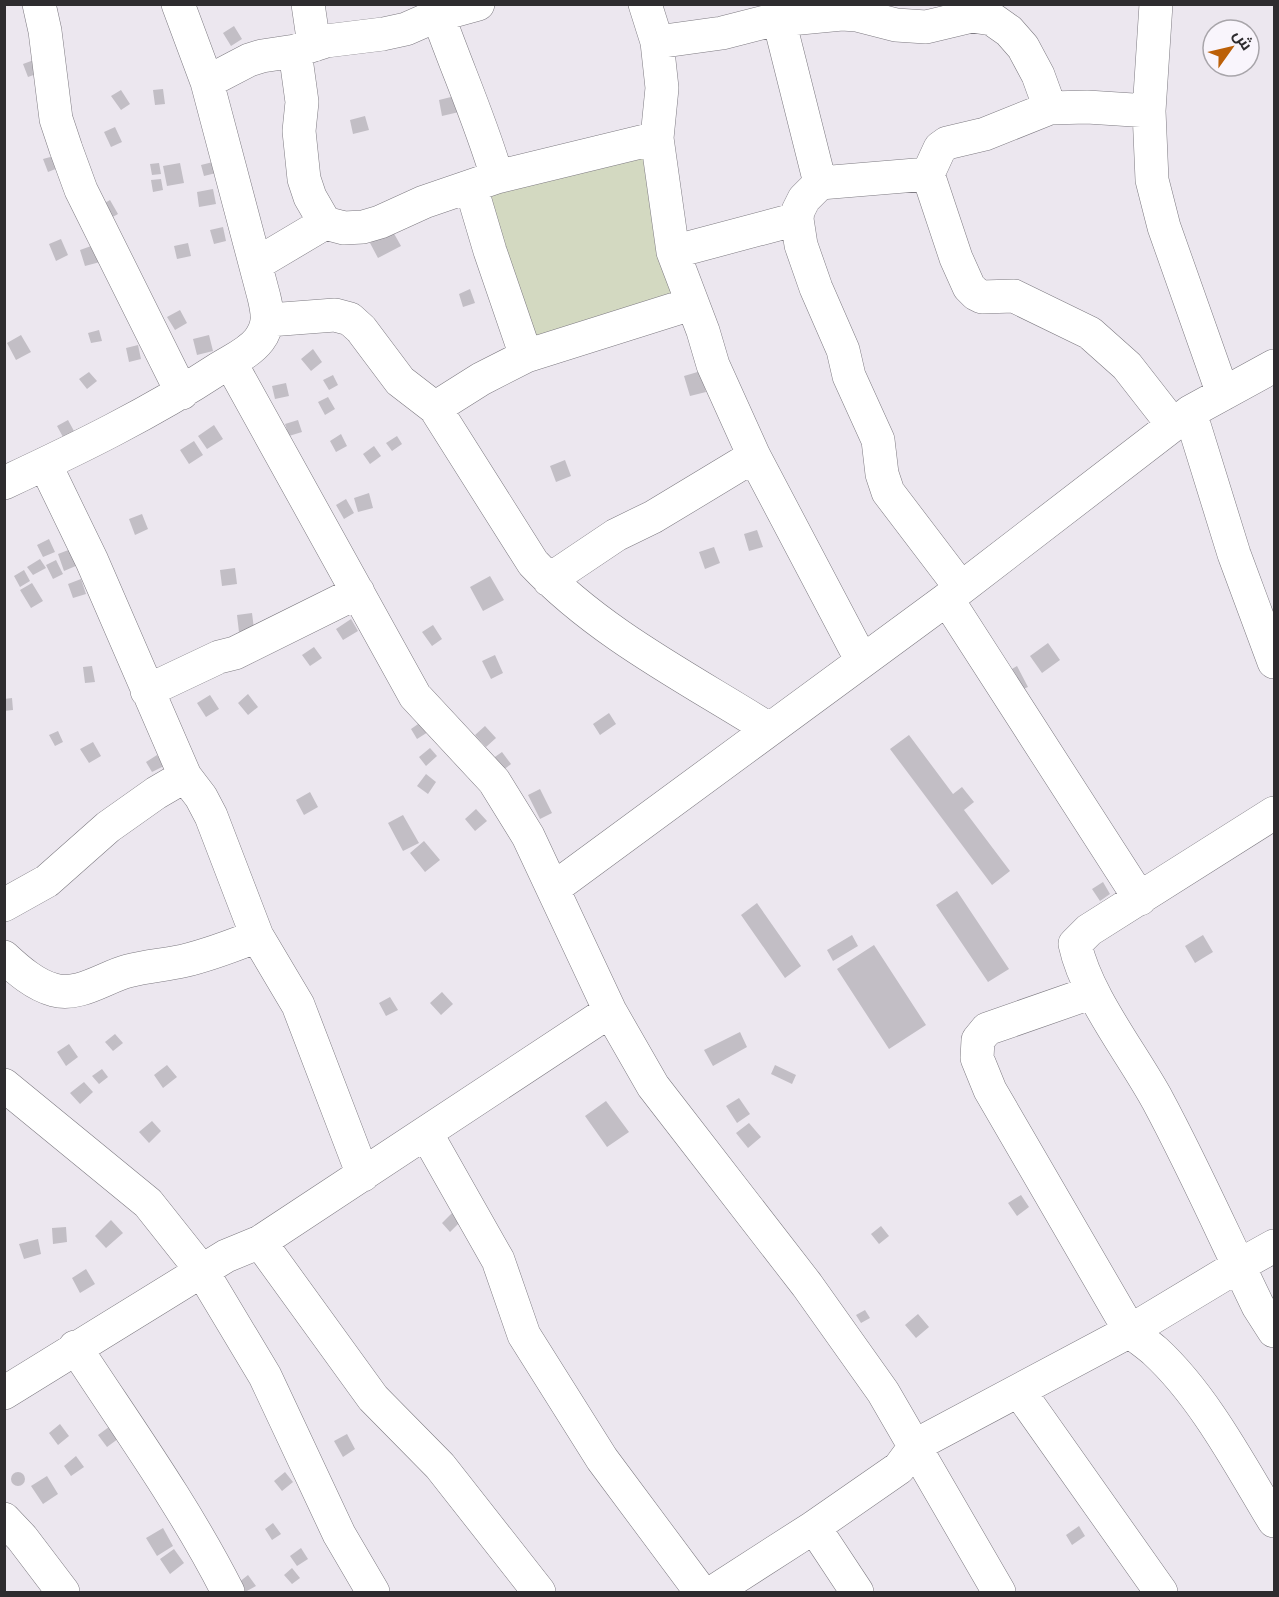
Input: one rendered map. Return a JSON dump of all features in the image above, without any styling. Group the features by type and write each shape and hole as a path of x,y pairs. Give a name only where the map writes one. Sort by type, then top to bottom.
{"street":[{"path":"39,4 45,31 56,119 81,190 182,393"},
{"path":"4,483 182,393 246,352 259,340 269,320 207,82 178,4"},
{"path":"308,4 299,131 304,179 310,197 325,224"},
{"path":"645,4 657,42 662,88 657,138 673,252 703,331 713,365 754,456 862,661"},
{"path":"1156,4 1149,111 1152,180 1164,226 1223,394"},
{"path":"207,82 249,60 262,56 305,48 326,41 406,29 456,9 452,57 486,140 484,182 490,251 526,356"},
{"path":"657,42 722,33 771,15 857,15 896,25 926,27 972,16 992,19 1009,31 1023,47 1038,75 1050,108"},
{"path":"771,15 820,183"},
{"path":"1149,111 1087,107 1050,108 985,134 947,143 940,148 928,174 956,258 969,287 976,294 982,297 1014,296 1090,333 1182,418 1275,662"},
{"path":"256,264 325,224 344,228 363,227 380,222 424,202 484,182 657,138"},
{"path":"928,174 820,183 804,199 798,211 801,245 816,288 843,350 849,376 878,440 882,474 888,492 954,593 1140,899"},
{"path":"673,252 797,219"},
{"path":"435,408 526,356 691,304"},
{"path":"269,320 335,315 350,319 361,328 400,381 435,408 533,563 549,580 603,626 769,729"},
{"path":"230,362 415,696 494,782 528,836 610,1011 653,1086 807,1285 883,1392 999,1593"},
{"path":"554,888 954,593 1182,418 1275,366"},
{"path":"549,580 616,535 653,517 754,456"},
{"path":"45,464 92,561 185,776 201,797 211,816 257,936 287,984 302,1015 363,1174"},
{"path":"147,691 219,657 235,653 357,592"},
{"path":"4,905 47,882 108,827 156,793 185,776"},
{"path":"1275,813 1089,930 1075,944 1079,962 1094,992 1158,1100 1258,1306 1275,1331"},
{"path":"4,957 33,980 54,990 66,991 80,989 126,971 224,950 257,936"},
{"path":"1094,992 987,1029 978,1040 977,1058 990,1090 1130,1331 1155,1350 1177,1373 1219,1431 1275,1521"},
{"path":"4,1393 75,1347 226,1256 260,1242 610,1011"},
{"path":"4,1085 148,1203 202,1271 265,1376 339,1534 373,1593"},
{"path":"426,1133 498,1260 524,1335 602,1459 701,1593"},
{"path":"260,1242 373,1398 440,1466 539,1593"},
{"path":"713,1593 899,1468 915,1445 1130,1331 1275,1246"},
{"path":"75,1347 211,1558 228,1593"},
{"path":"1019,1391 1161,1593"},
{"path":"4,1519 63,1593"},
{"path":"814,1527 856,1593"}],"green space":[{"path":"642,151 679,299 529,345 483,191"}],"building":[{"path":"234,26 242,39 231,46 223,33"},
{"path":"34,60 39,73 28,77 23,64"},
{"path":"163,89 165,104 155,105 153,90"},
{"path":"121,90 130,104 121,110 111,96"},
{"path":"455,96 459,112 442,116 439,100"},
{"path":"365,116 369,130 353,134 350,120"},
{"path":"115,127 122,142 111,147 104,132"},
{"path":"54,156 58,168 48,172 43,159"},
{"path":"213,162 216,173 204,176 201,165"},
{"path":"159,163 161,174 152,175 150,164"},
{"path":"180,163 184,183 167,186 163,166"},
{"path":"161,179 163,190 153,192 151,180"},
{"path":"213,189 216,204 199,207 197,192"},
{"path":"110,200 118,214 109,219 101,205"},
{"path":"223,227 226,241 214,244 210,230"},
{"path":"392,230 401,246 378,258 370,243"},
{"path":"61,239 68,255 56,261 49,244"},
{"path":"188,243 191,256 177,259 174,246"},
{"path":"94,245 100,262 85,266 80,250"},
{"path":"470,289 475,303 463,307 459,294"},
{"path":"180,310 187,323 175,330 167,317"},
{"path":"99,330 102,341 91,343 88,333"},
{"path":"21,335 31,352 16,360 7,343"},
{"path":"209,335 213,351 197,355 193,339"},
{"path":"138,345 141,359 129,362 126,348"},
{"path":"313,349 322,362 311,371 301,359"},
{"path":"701,371 706,392 690,396 684,376"},
{"path":"89,372 97,381 87,389 79,379"},
{"path":"333,375 338,385 329,390 323,380"},
{"path":"286,383 289,396 275,399 272,386"},
{"path":"328,397 335,409 325,415 318,402"},
{"path":"68,420 74,431 63,437 57,426"},
{"path":"298,420 302,432 289,436 285,424"},
{"path":"214,425 223,439 207,449 198,436"},
{"path":"341,434 347,446 336,452 330,441"},
{"path":"397,436 402,444 392,451 386,443"},
{"path":"194,441 203,455 189,464 180,450"},
{"path":"374,446 381,456 370,464 363,454"},
{"path":"565,460 571,476 556,482 550,466"},
{"path":"369,493 373,508 358,512 354,498"},
{"path":"346,499 354,513 344,519 336,505"},
{"path":"142,514 148,529 135,535 129,519"},
{"path":"757,530 763,547 749,551 744,534"},
{"path":"49,539 55,552 43,557 37,545"},
{"path":"714,547 720,563 705,569 699,552"},
{"path":"71,549 78,565 64,571 58,554"},
{"path":"40,559 46,568 33,575 27,567"},
{"path":"56,560 63,574 53,579 46,565"},
{"path":"235,568 237,584 222,586 220,570"},
{"path":"24,570 30,581 20,587 14,576"},
{"path":"490,576 504,600 483,611 470,587"},
{"path":"81,579 86,594 73,598 68,584"},
{"path":"32,583 43,601 31,608 20,590"},
{"path":"252,613 254,629 239,632 237,615"},
{"path":"351,619 358,631 343,640 336,629"},
{"path":"433,625 442,639 432,646 422,632"},
{"path":"1048,643 1060,660 1042,673 1030,656"},
{"path":"314,647 322,658 310,666 302,655"},
{"path":"495,655 503,673 491,679 482,661"},
{"path":"92,666 95,682 85,683 83,667"},
{"path":"1017,666 1028,687 1016,692 1005,673"},
{"path":"248,694 258,707 248,715 238,703"},
{"path":"210,695 219,709 206,717 197,703"},
{"path":"12,698 13,710 4,711 4,699"},
{"path":"609,713 616,724 600,735 593,724"},
{"path":"421,722 428,732 417,739 411,729"},
{"path":"485,726 496,738 486,747 475,735"},
{"path":"58,731 63,742 55,746 49,735"},
{"path":"909,735 953,794 962,787 974,802 964,810 1010,871 992,885 890,749"},
{"path":"93,742 101,756 89,763 80,749"},
{"path":"430,748 437,756 426,766 419,757"},
{"path":"502,752 511,764 501,772 492,759"},
{"path":"157,755 164,766 152,772 146,762"},
{"path":"426,774 436,782 428,794 417,786"},
{"path":"540,789 552,813 540,819 528,795"},
{"path":"310,792 318,807 304,815 296,800"},
{"path":"476,809 487,821 475,831 465,819"},
{"path":"403,815 419,843 403,851 388,823"},
{"path":"424,841 440,860 425,872 410,853"},
{"path":"1103,882 1110,894 1100,901 1092,889"},
{"path":"957,891 1009,969 988,982 936,905"},
{"path":"757,903 801,966 785,978 741,915"},
{"path":"852,935 858,946 833,961 827,950"},
{"path":"1203,935 1213,952 1195,963 1185,946"},
{"path":"874,945 926,1025 889,1049 837,969"},
{"path":"442,992 453,1004 441,1015 430,1003"},
{"path":"390,997 398,1010 386,1016 379,1003"},
{"path":"740,1032 747,1047 713,1066 704,1050"},
{"path":"115,1034 123,1043 113,1051 105,1042"},
{"path":"69,1044 78,1057 66,1066 57,1052"},
{"path":"167,1065 177,1077 163,1088 154,1075"},
{"path":"775,1065 796,1075 792,1084 771,1074"},
{"path":"102,1069 108,1077 99,1084 92,1076"},
{"path":"84,1082 93,1092 80,1104 70,1093"},
{"path":"739,1098 750,1114 737,1123 726,1106"},
{"path":"606,1101 629,1132 607,1147 585,1116"},
{"path":"152,1121 161,1131 149,1143 139,1132"},
{"path":"749,1123 761,1137 748,1148 736,1133"},
{"path":"1021,1195 1029,1207 1017,1216 1008,1203"},
{"path":"452,1213 460,1222 450,1232 442,1223"},
{"path":"111,1220 123,1233 106,1248 95,1236"},
{"path":"881,1226 889,1236 879,1244 871,1234"},
{"path":"66,1227 67,1242 53,1244 52,1228"},
{"path":"38,1239 41,1254 24,1259 19,1244"},
{"path":"86,1269 95,1284 80,1293 72,1278"},
{"path":"865,1310 870,1318 861,1323 856,1315"},
{"path":"918,1314 929,1327 916,1338 905,1325"},
{"path":"60,1424 69,1436 58,1445 49,1433"},
{"path":"113,1424 122,1436 107,1447 98,1435"},
{"path":"347,1434 355,1449 343,1457 334,1441"},
{"path":"76,1456 84,1467 71,1476 64,1466"},
{"path":"15,1472 21,1472 25,1479 21,1486 15,1486 11,1482 11,1476"},
{"path":"285,1472 293,1482 282,1491 274,1481"},
{"path":"47,1476 58,1494 43,1504 31,1486"},
{"path":"273,1523 281,1534 272,1540 265,1529"},
{"path":"1079,1526 1085,1536 1072,1545 1066,1535"},
{"path":"163,1528 173,1546 157,1556 146,1538"},
{"path":"301,1548 308,1559 297,1566 290,1556"},
{"path":"174,1549 184,1563 170,1574 160,1559"},
{"path":"292,1568 300,1578 292,1584 284,1575"},
{"path":"248,1575 256,1586 245,1592 238,1583"}]}
